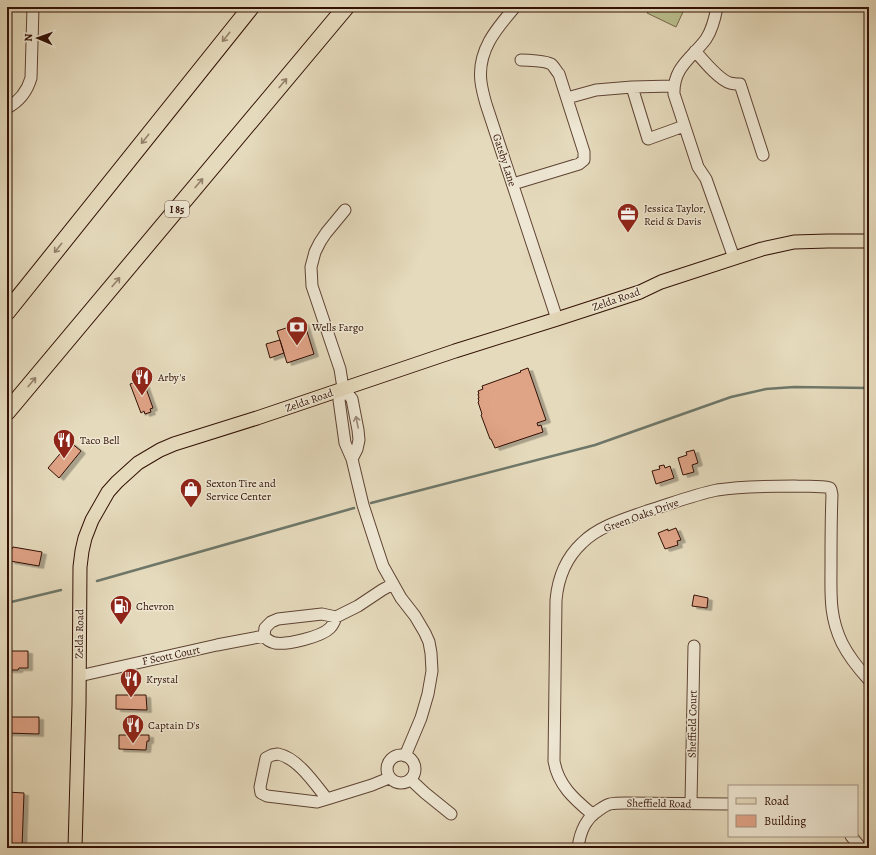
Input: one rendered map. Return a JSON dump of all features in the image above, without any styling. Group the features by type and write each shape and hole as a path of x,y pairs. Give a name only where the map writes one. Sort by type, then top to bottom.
{"highway":[{"path":"7,312 251,7"},
{"name":"I 85","path":"7,412 346,7"}],"main road":[{"name":"Zelda Road","path":"75,848 80,567 82,551 92,520 108,492 138,463 160,450 174,444 257,418 438,356 640,292 661,282 762,249 794,242 869,241"}],"street":[{"path":"7,108 20,99 29,86 31,78 33,7"},
{"name":"Gatsby Lane","path":"515,7 489,41 485,51 480,75 482,90 557,319"},
{"path":"717,7 711,30 679,70 673,86 674,94 698,167 706,179 734,258"},
{"path":"695,51 719,76 730,83 740,84 763,155"},
{"path":"513,184 579,164 584,160 584,152 559,74 550,64 521,60"},
{"path":"567,98 596,90 673,86"},
{"path":"632,87 648,139 684,126"},
{"path":"345,210 320,242 313,259 311,273 312,286 340,369 343,388 339,400 345,443 352,459 363,503 383,566 401,598 415,616 425,633 431,653 431,678 428,694 421,718 405,756"},
{"name":"Green Oaks Drive","path":"592,814 577,801 562,784 557,774 554,760 556,600 561,575 570,557 582,543 594,533 607,526 639,514 718,490 778,486 830,488 832,490 831,602 834,621 842,643 850,658 869,680"},
{"path":"336,617 322,614 278,619 271,622 265,628 264,636 268,640 276,643 295,642 316,636 330,628 336,617 358,606 393,584"},
{"name":"F Scott Court","path":"79,676 216,645 264,636"},
{"name":"Sheffield Court","path":"691,803 694,646"},
{"path":"327,799 294,761 278,754 266,758 260,787 261,793 267,796 317,802 327,799 372,785 389,778"},
{"path":"398,755 405,756 411,759 414,764 414,773 411,780 401,784 396,783 389,778 386,769 387,764 398,755"},
{"path":"411,780 451,814"},
{"name":"Sheffield Road","path":"592,814 606,806 616,803 728,804"},
{"path":"578,848 579,838 585,824 592,814"},
{"path":"852,837 861,848"}],"green space":[{"path":"649,7 671,7 683,12 676,27 647,13"}],"building":[{"name":"Wells Fargo","path":"304,322 314,354 287,363 277,331"},
{"path":"280,340 284,353 270,358 266,344"},
{"path":"528,368 546,420 537,423 538,426 541,425 543,432 495,448 481,415 478,402 478,391 483,389 482,386"},
{"path":"143,380 153,408 150,409 151,412 145,414 144,411 141,413 130,384"},
{"name":"Taco Bell","path":"70,442 81,451 59,478 48,468"},
{"path":"694,450 698,463 692,465 694,472 683,475 678,458 687,455 686,452"},
{"path":"664,465 665,468 670,466 674,478 656,484 652,471 660,469 659,466"},
{"path":"676,528 681,540 677,541 678,545 665,549 658,533"},
{"path":"13,547 42,552 39,566 10,561 8,558 10,548 12,549"},
{"path":"694,595 708,598 707,608 692,606"},
{"path":"7,651 28,651 28,668 7,670"},
{"name":"Krystal","path":"116,695 146,695 147,710 116,709"},
{"path":"7,717 39,717 39,734 7,733"},
{"name":"Captain D's","path":"119,735 149,735 146,750 119,749"},
{"path":"7,792 24,793 22,848 7,848"}],"waterway":[{"path":"371,503 595,445 731,397 766,389 794,387 869,388"},
{"path":"97,581 354,508"},
{"path":"7,603 61,590"}],"place":[{"name":"Jessica Taylor, Reid & Davis","path":"628,234"},
{"name":"Wells Fargo","path":"297,346"},
{"name":"Arby's","path":"142,396"},
{"name":"Taco Bell","path":"64,460"},
{"name":"Sexton Tire and Service Center","path":"191,508"},
{"name":"Chevron","path":"121,626"},
{"name":"Krystal","path":"131,698"},
{"name":"Captain D's","path":"133,744"}]}
